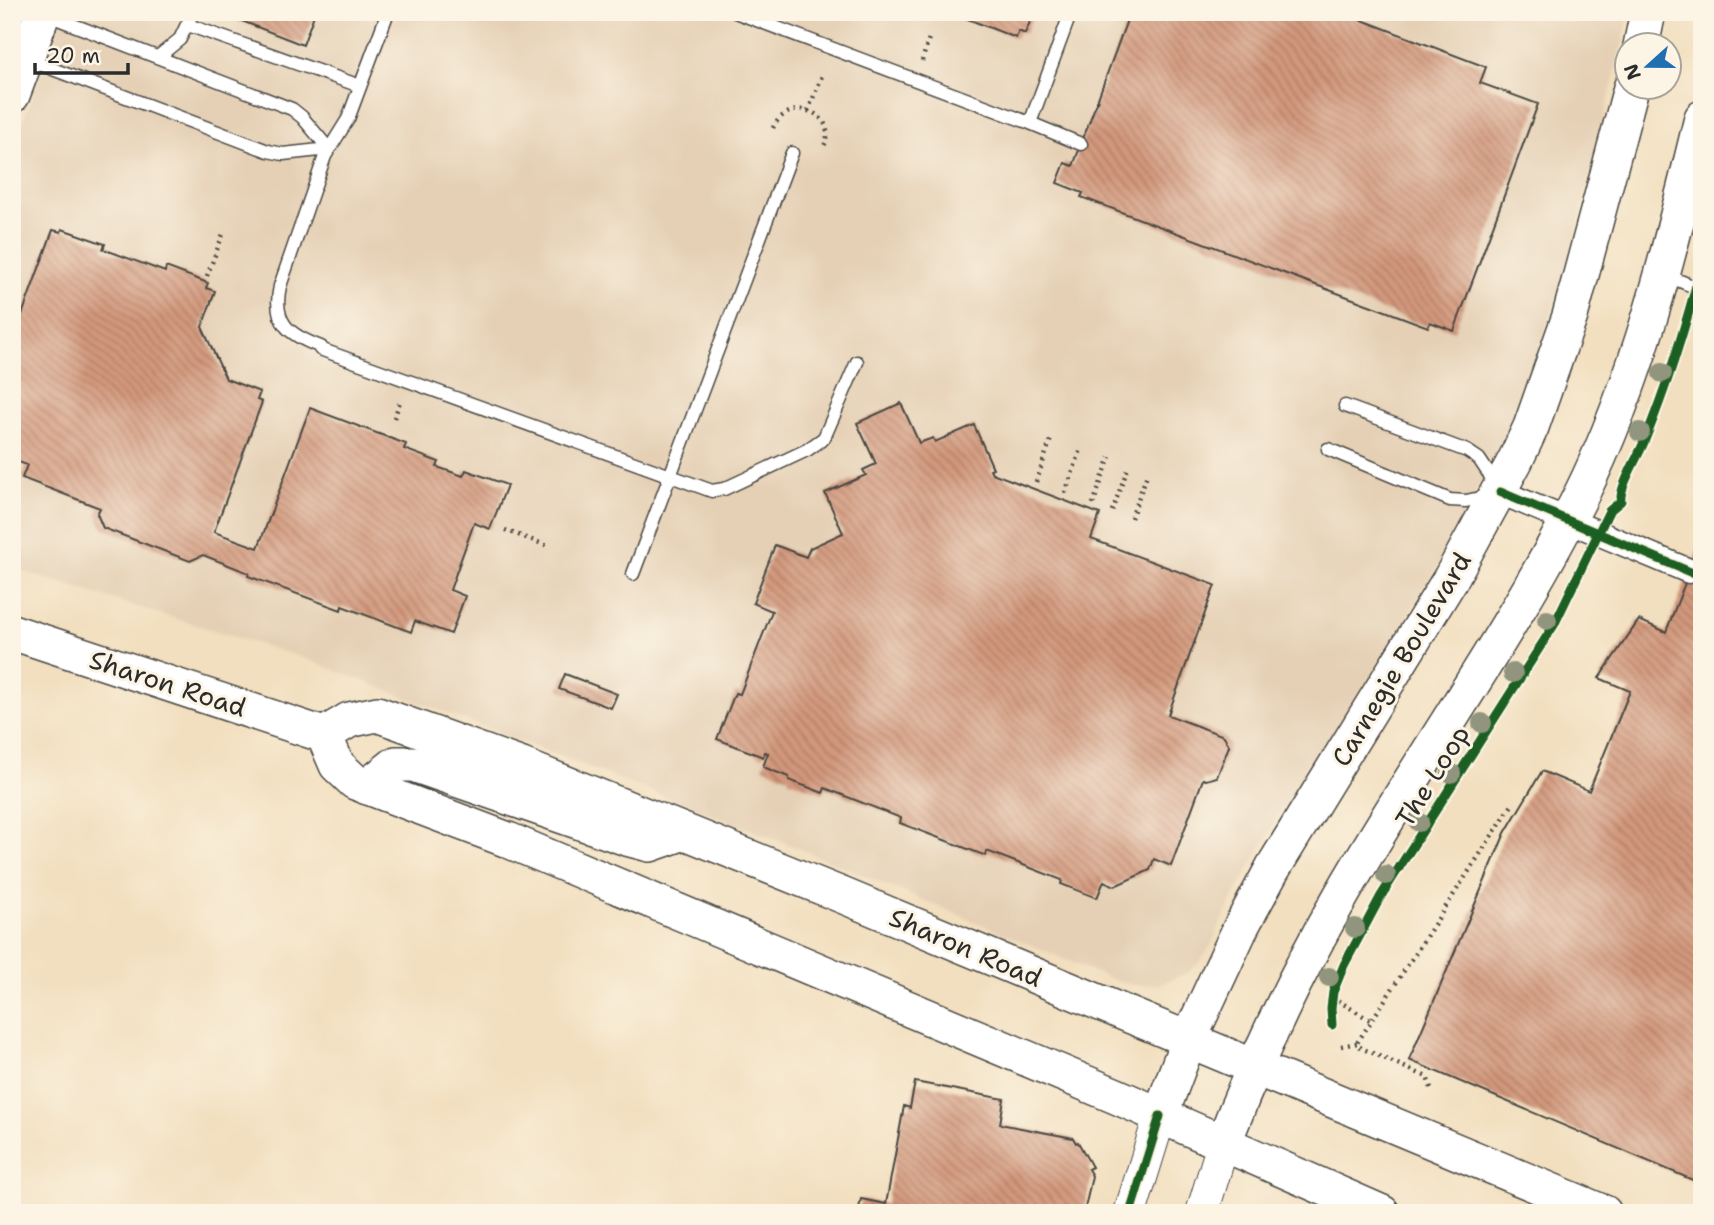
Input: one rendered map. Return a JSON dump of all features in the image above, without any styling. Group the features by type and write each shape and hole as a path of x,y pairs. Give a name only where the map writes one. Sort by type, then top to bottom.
{"main road":[{"path":"12,95 19,56 42,12"},
{"path":"1644,32 1648,12"},
{"name":"Carnegie Boulevard","path":"1160,1116 1217,974 1273,868 1451,578 1500,492 1531,427 1563,338 1627,102"},
{"path":"1223,1144 1255,1066 1313,946 1342,893 1524,601 1598,458 1626,390 1661,274 1702,118"},
{"name":"Sharon Road","path":"12,632 324,735 349,720 372,715 382,716 534,771 1255,1066 1604,1213"},
{"path":"324,735 329,751 342,771 355,782 508,840 1382,1213"},
{"path":"367,787 396,764 413,764 650,844 684,832"}],"street":[{"path":"1500,492 1689,571"},
{"name":"Carnegie Boulevard","path":"1130,1213 1160,1116"},
{"path":"1202,1213 1223,1144"}],"lane":[{"path":"42,12 292,109 329,149"},
{"path":"388,12 348,119 329,149 280,286 278,308 286,329 321,347 320,349 703,489 718,492 807,450 824,438 857,362"},
{"path":"735,12 1081,144"},
{"path":"1030,123 1071,12"},
{"path":"159,57 180,39 191,18 360,86"},
{"path":"19,56 268,151 283,154 329,149"},
{"path":"633,574 792,153"},
{"path":"1661,274 1702,290"},
{"path":"1328,449 1450,500 1477,499 1500,492 1487,467 1475,455 1345,406"}],"path":[{"path":"808,111 822,76"},
{"path":"773,128 785,112 802,109 808,111 821,118 825,125 828,134 824,146"},
{"path":"207,276 223,234"},
{"path":"1036,482 1052,436"},
{"path":"1065,493 1082,447"},
{"path":"1093,504 1110,457"},
{"path":"1112,511 1129,465"},
{"path":"1131,518 1148,472"},
{"path":"505,530 548,546"},
{"path":"1357,1043 1512,805"},
{"path":"1331,1009 1335,985"},
{"path":"1332,997 1370,1020"},
{"path":"1341,1045 1357,1043"},
{"path":"1357,1043 1361,1048 1427,1077 1431,1088"}],"shaded area":[{"path":"64,12 1630,12 1625,32 1612,32 1612,86 1576,234 1518,409 1440,563 1374,671 1281,812 1209,948 1198,964 1187,973 1160,984 1132,985 1114,980 796,847 306,659 12,568 12,150"}],"building":[{"path":"219,12 315,12 303,45"},
{"path":"950,12 1034,12 1025,34 1019,31 1016,38"},
{"path":"1130,12 1341,12 1486,67 1480,83 1538,104 1454,331 1430,322 1428,327 1081,197 1083,193 1057,183 1065,163 1073,166"},
{"path":"62,229 105,244 103,249 165,272 166,267 208,283 206,288 215,291 202,327 226,379 260,392 257,400 262,402 214,532 258,548 310,408 406,444 404,449 439,462 437,467 463,476 466,470 507,485 490,529 474,523 450,590 465,596 451,634 415,621 411,632 342,606 341,610 248,576 249,573 203,555 190,561 103,528 97,514 100,508 22,478 27,465 16,461 12,453 12,342 53,230 61,232"},
{"path":"901,403 919,443 933,438 935,442 974,425 993,468 990,469 992,473 1100,514 1091,539 1215,585 1168,715 1224,736 1229,746 1217,777 1203,779 1171,866 1154,859 1150,870 1115,886 1104,881 1097,898 1061,884 1062,880 987,851 986,856 900,823 901,818 825,788 823,793 789,780 789,777 763,767 768,753 765,752 763,757 717,739 735,693 740,694 772,611 753,603 775,545 806,557 810,548 843,533 825,493 866,475 863,470 876,464 857,423"},
{"path":"1702,539 1702,1184 1409,1060 1505,833 1542,771 1589,791 1630,691 1599,678 1639,620 1666,632"},
{"path":"565,674 617,694 611,708 559,689"},
{"path":"915,1082 1004,1099 1000,1124 1073,1138 1092,1167 1088,1169 1092,1176 1084,1213 858,1213 861,1199 886,1204 904,1106 910,1108"}],"cycle path":[{"name":"The Loop","path":"1332,1025 1333,992 1344,965 1381,896 1554,625 1609,511 1621,501 1626,480 1644,442 1669,376 1702,264"},
{"path":"1500,492 1702,577"},
{"path":"1130,1213 1160,1116"}]}
